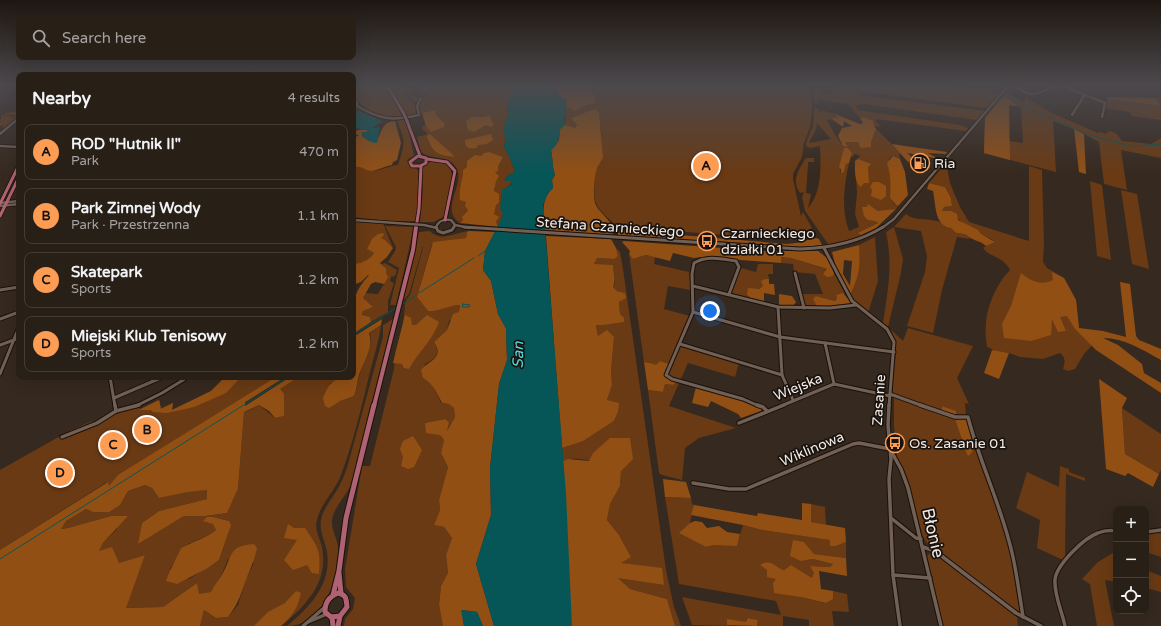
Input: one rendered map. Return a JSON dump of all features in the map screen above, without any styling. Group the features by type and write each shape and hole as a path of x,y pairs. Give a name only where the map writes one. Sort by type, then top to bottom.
{"main road":[{"path":"404,114 416,149 420,156"},
{"path":"416,149 416,156"},
{"path":"427,160 419,166 412,166 410,162 410,160 416,156 420,156 427,160 440,160 451,165 455,172 447,220"},
{"path":"333,626 325,607 328,600 333,595 339,571 350,502 417,227 420,204 419,166"},
{"path":"0,204 16,171"},
{"path":"1,214 16,183"},
{"path":"339,571 341,594"},
{"path":"333,595 341,594 346,597 348,603 346,610 340,616 338,626"},
{"path":"330,616 340,616"}],"street":[{"path":"375,114 393,120 419,114"},
{"name":"Stefana Czarnieckiego","path":"454,227 786,249 824,248 856,241 885,227 898,215 984,114"},
{"path":"0,134 16,121"},
{"path":"0,146 16,147"},
{"path":"9,197 16,202"},
{"path":"0,204 16,203"},
{"path":"1,214 8,207 16,204"},
{"path":"356,220 436,226 447,220 453,222 454,227 450,232 443,233 438,231 436,226"},
{"name":"Zasanie","path":"824,248 846,291 856,305 887,329 893,339 894,352 888,425 891,459 889,478 893,575 900,626"},
{"path":"729,294 739,267 738,263 736,261 708,259 697,260 693,265 693,312 667,371 668,377 754,403 767,411"},
{"path":"795,274 804,308"},
{"path":"693,286 778,307 830,308 856,305"},
{"path":"0,290 16,287"},
{"path":"778,307 782,375 788,393 793,400"},
{"path":"693,312 780,337 894,352"},
{"path":"0,319 16,313"},
{"path":"0,374 16,335"},
{"path":"0,345 14,340"},
{"path":"826,343 834,384"},
{"path":"680,344 782,375"},
{"path":"111,380 116,411"},
{"path":"114,398 155,380"},
{"path":"62,437 104,419 116,411 139,406 162,394 183,380"},
{"name":"Wiejska","path":"739,423 834,384 890,395 955,417 968,417 974,441 994,494 1013,556 1023,617"},
{"name":"Wiklinowa","path":"693,483 734,489 746,489 853,444 859,443 890,449"},
{"name":"Błonie","path":"890,449 907,483 941,626"},
{"path":"891,518 916,538 921,540"},
{"path":"1149,532 1161,530"},
{"path":"1065,626 1055,586 1056,575 1064,562 1095,533 1113,531"},
{"path":"922,547 935,551 1023,617 1041,626"},
{"path":"893,575 930,578"},
{"path":"303,626 325,607"},
{"path":"308,622 330,616"}],"shaded area":[{"path":"377,114 401,114 402,117 386,118"},
{"path":"422,114 509,114 504,147 515,172 504,180 513,182 508,186 503,214 498,227 493,214 496,205 494,192 495,184 463,170 462,189 459,196 466,202 468,210 464,214 463,220 460,223 454,217 452,203 458,180 458,172 455,166 448,160 429,156 421,152 417,137 428,134 423,130 422,126 426,125"},
{"path":"422,114 436,114 445,124 444,127 431,132 426,126"},
{"path":"566,114 581,114 571,118 577,125 575,128 565,125"},
{"path":"581,114 599,114 603,157 596,172 594,199 597,207 610,222 613,235 545,230 544,202 553,188 552,180 555,175 551,150 559,140 560,129 565,125 575,128 577,125 571,118"},
{"path":"596,114 811,114 810,127 804,143 802,157 793,174 793,179 801,216 803,212 812,228 805,232 804,237 796,240 616,227 600,210 595,200 595,173 598,164 602,161 601,130"},
{"path":"814,114 831,114 840,119 833,116 833,119 827,120 843,146 848,147 844,142 871,142 876,129 902,154 899,154 900,159 893,156 889,159 892,188 890,198 895,205 898,206 896,209 879,211 873,207 875,221 878,223 870,227 861,235 866,233 842,243 828,244 805,211 802,197 804,192 800,193 796,184 797,175 806,158 814,158 814,162 808,162 806,193 811,194 808,208 816,195 820,179 820,146 810,148 806,146 813,126","holes":["817,123 831,139 809,143 816,129","844,148 848,148 852,157 855,154 860,156 855,161 857,193 855,214 859,227 849,231 846,223 844,206 849,163 846,164 844,172 840,172"]},
{"path":"833,114 860,124 863,123 860,118 864,117 873,121 876,129 871,142 871,147 861,148 859,142 845,142 848,147 843,146 838,136 842,128 852,126 844,121 843,127 833,120 832,117 839,118"},
{"path":"857,114 886,114 960,125 968,128 966,131 876,119 875,121 881,127 876,126 867,118 860,118"},
{"path":"936,114 982,114 977,120"},
{"path":"988,114 1009,114 1009,141 1023,143 1021,114 1055,114 1098,133 1100,132 1105,134 1110,131 1117,134 1122,141 1151,144 1161,138 1161,158 1121,150 1127,190 1104,184 1099,142 1081,132 1053,121 1056,172 984,153 985,118"},
{"path":"988,114 1009,114 1010,160 984,153 985,118"},
{"path":"1131,114 1161,114 1161,120 1132,116"},
{"path":"2,115 14,117 9,123 16,115 16,118 4,128 2,127 4,125 0,126"},
{"path":"489,115 494,125 491,127 486,125 474,132 468,130 466,121 471,117 484,117"},
{"path":"404,119 414,156 408,159 407,162 416,167 420,175 418,221 388,221 356,217 356,167 372,171 398,165 404,143 397,121"},
{"path":"395,121 401,143 397,160 393,162 392,165 372,171 356,167 356,137 359,135 356,134 356,131 369,129 366,132 362,132 362,136 369,141 377,141 385,125"},
{"path":"1074,129 1084,134 1086,174 1079,172"},
{"path":"430,134 454,157 440,154 434,150 427,138 427,135"},
{"path":"491,134 493,140 487,144 478,145 476,148 470,148 465,145 465,140"},
{"path":"892,144 947,152 946,154 928,153 939,159 907,153 914,160 908,162"},
{"path":"844,148 848,148 852,153 849,163 846,164 844,172 841,173 841,169 839,167"},
{"path":"489,152 503,157 498,166 498,171 495,172 499,176 496,181 494,191 499,194 499,202 496,205 494,214 499,217 496,221 498,227 460,223 463,220 462,217 468,210 465,206 466,202 460,200 463,170 467,167 467,161 475,155 481,156 484,153"},
{"path":"893,156 900,159 905,172 908,195 898,206 890,198 891,189 887,163"},
{"path":"858,159 871,164 868,167 869,183 864,183 861,187 855,176 855,161"},
{"path":"430,162 441,162 448,166 451,172 451,189 445,216 434,222 420,222 423,190 421,169"},
{"path":"946,163 950,183 960,207 969,222 1029,241 1029,166 1042,170 1043,262 1047,268 1064,278 1076,300 1079,328 1091,331 1094,343 1084,354 1075,369 1068,371 1063,369 1064,360 1060,353 1043,359 1020,357 1009,353 996,351 987,347 986,329 988,309 997,287 1010,270 1004,262 983,248 995,242 969,227 951,211 942,211 944,207 952,206 951,198 945,187 929,183"},
{"path":"1090,181 1102,185 1111,260 1097,256"},
{"path":"873,182 879,182 886,186 886,196 881,200 871,196 872,190 870,187"},
{"path":"929,183 945,187 951,198 952,206 944,207 942,211 951,211 957,214 958,220 978,230 981,234 995,242 986,246 965,234 956,233 951,228 941,223 937,214 933,191 927,189"},
{"path":"1121,190 1137,194 1149,269 1132,264"},
{"path":"868,204 878,211 896,209 876,228 861,235 858,233 878,223 868,220 864,216 862,207 867,207"},
{"path":"906,214 913,218 939,222 951,228 956,233 965,234 970,239 957,237 942,290 933,333 907,326 925,272 927,256 921,231 894,227"},
{"path":"356,221 383,223 393,248 385,240 367,249 374,253 366,262 356,264"},
{"path":"385,226 414,227 396,305 390,305 399,268 388,262 396,247"},
{"path":"894,227 903,259 888,327 883,323 888,288 889,267 886,232"},
{"path":"620,230 787,244 816,238 819,239 822,245 793,248 707,240 618,235"},
{"path":"430,231 444,237 469,231 467,232 466,238 432,244 417,297 428,311 460,305 459,312 449,321 447,330 434,342 437,352 435,358 425,364 423,378 432,386 441,403 449,404 454,407 455,417 445,434 449,422 445,419 425,423 444,440 441,453 448,467 439,500 440,510 434,525 444,527 452,538 446,555 448,573 441,586 439,605 443,626 344,626 345,619 353,609 355,598 346,587 345,569 362,466 370,466 394,369 395,353 403,324 406,300 410,295 423,248 423,246 409,294 403,301 419,232"},
{"path":"467,232 495,232 485,251 483,270 491,281 498,314 506,328 507,360 499,384 490,468 491,515 476,564 494,626 483,626 477,612 462,610 464,626 443,626 439,605 441,586 448,573 446,555 452,538 444,527 434,525 440,510 439,500 448,467 441,453 444,440 440,435 426,433 425,423 445,419 449,422 447,431 455,417 454,408 449,404 442,403 432,386 423,378 421,370 437,355 437,347 434,342 447,330 453,314 459,312 460,305 428,311 417,297 433,242 466,238"},
{"path":"383,233 384,235 381,238 393,248 387,257 380,263 386,268 388,277 384,284 375,282 371,284 363,298 373,307 363,311 362,315 370,317 371,322 356,332 356,296 358,289 369,275 361,282 356,284 356,264 365,261 372,256 374,253 367,249 372,239 378,234"},
{"path":"546,236 611,239 618,256 614,259 597,258 594,264 613,265 613,287 617,291 625,293 626,298 619,302 620,314 624,318 624,322 596,325 598,336 607,330 614,337 611,371 612,385 607,400 619,403 618,412 614,421 583,441 562,448"},
{"path":"875,237 878,281 868,313 854,301 850,295 859,265 859,245"},
{"path":"622,242 722,248 739,251 818,251 827,258 834,273 833,276 827,277 823,274 827,269 791,258 781,257 781,263 701,257 694,258 673,253 670,261 646,255 633,259 629,254 630,251"},
{"path":"859,245 859,271 850,295 835,264 832,252","holes":["844,260 852,261 850,286 843,274"]},
{"path":"616,248 620,252 623,269 666,570 674,607 681,626 675,626 667,599 630,589 617,577 664,585 620,562 631,557 619,535 607,520 610,504 620,486 621,471 584,460 569,459 563,461 562,448 584,440 614,421 618,412 607,400 612,385 611,371 614,337 598,336 596,324 620,314 619,302 625,293 617,291 613,287 615,283 613,273 594,264 597,258 613,259 618,256"},
{"path":"629,254 633,259 646,255 655,257 654,264 689,272 691,290 668,286 664,309 690,316 669,364 660,361 656,366 644,362"},
{"path":"781,257 791,258 827,269 833,276 834,273 845,294 836,295 837,298 835,301 816,296 821,307 805,306 801,294 823,294 815,274 794,272 793,264 781,263"},
{"path":"385,263 397,270 395,276 391,277 390,281 394,283 388,301 388,312 371,322 370,317 362,316 363,311 373,307 363,298 366,293 378,294 384,284 386,268 382,264"},
{"path":"758,264 773,264 773,274 768,274 769,279 765,279 764,286 747,295 751,298 732,293 741,268 756,272"},
{"path":"1052,272 1064,278 1076,300 1079,328 1103,331 1126,337 1120,282 1130,284 1136,336 1139,340 1161,349 1161,360 1126,342 1103,338 1118,345 1142,364 1144,373 1161,383 1161,393 1096,350 1075,329 1067,316 1060,317 1066,331 1058,332 1052,319 1051,335 1031,341 1004,338 1002,324 1011,306 1021,273 1036,282 1045,283 1053,280"},
{"path":"769,279 769,284 774,284 775,295 764,293 764,301 751,298 747,295 748,288 759,289 763,286 761,281"},
{"path":"843,293 853,305 821,307 817,306 813,299 816,296 835,301 837,298 836,295"},
{"path":"779,294 792,296 796,302 793,306 779,305"},
{"path":"405,315 411,318 412,325 416,325 427,315 439,322 433,335 409,369 404,368 402,364 393,363"},
{"path":"382,319 381,325 369,333 369,349 359,375 354,396 340,401 329,408 325,406 323,398 331,384 336,380 356,380 356,335"},
{"path":"393,319 351,485 337,506 333,515 332,527 338,547 338,559 332,585 327,598 310,618 300,624 287,626 311,603 323,584 328,564 327,552 321,528 322,516 347,468 383,337 383,325"},
{"path":"381,325 360,413 345,463 341,475 322,508 316,523 322,547 323,560 319,582 314,592 299,610 281,626 200,626 204,610 216,618 228,617 238,605 246,579 254,563 228,559 222,574 211,592 198,595 197,583 163,607 125,608 145,555 119,563 98,552 103,543 117,529 111,516 60,529 66,521 86,509 93,512 120,505 128,491 145,485 152,488 159,498 187,491 207,490 207,499 159,511 142,523 139,543 184,516 205,516 227,513 238,489 244,412 259,405 275,418 284,416 280,389 294,380 335,380 329,384 340,401 354,396 360,372 369,350 371,339 370,333","holes":["213,517 229,521 228,534 219,560 189,579 170,569 181,548 209,535 216,530 213,524"]},
{"path":"908,328 973,346 957,378 969,404 965,403 966,415 956,416 955,411 942,406 941,411 895,395 893,392 896,352 890,329 903,341"},
{"path":"681,345 739,363 735,377 688,363 680,381 672,378 667,373"},
{"path":"992,350 1009,353 999,379 984,373"},
{"path":"660,361 669,364 665,372 667,377 677,382 673,385 665,384 663,392 648,390 644,362 656,365"},
{"path":"1099,379 1127,398 1122,408 1125,454 1159,474 1153,487 1128,473 1125,476 1106,469"},
{"path":"222,380 280,380 109,489 107,482 0,550 0,470 69,431 92,421 92,424 116,411 137,406 140,409 159,400 161,408 173,403 172,410 211,391"},
{"path":"222,380 238,380 226,393 194,407 167,413 153,412 151,410 139,410 159,400 161,409 173,403 172,410 211,391"},
{"path":"271,380 280,380 245,402 245,406 285,380 294,380 280,389 284,394 284,416 275,418 269,411 259,405 244,412 238,489 227,513 205,516 184,516 138,544 142,523 159,511 207,499 207,490 187,492 159,498 152,488 145,485 128,491 120,505 109,512 93,512 86,509 66,521 61,529 111,516 128,516 103,543 99,551 112,547 119,563 145,555 126,608 163,607 197,583 199,594 211,592 223,573 233,552 240,547 254,544 257,548 254,561 235,608 228,617 216,618 204,610 200,626 0,626 0,550 108,482 109,486 118,475"},
{"path":"677,382 679,383 669,406 736,428 699,438 685,448 682,480 659,473 648,390 663,392 665,384 673,385"},
{"path":"696,387 749,402 761,408 761,411 741,418 738,414 711,401 708,407 692,403"},
{"path":"894,397 955,419 967,455 969,456 973,451 972,448 976,449 993,494 1011,557 1020,613 928,544 923,537 909,485 897,457 894,426"},
{"path":"942,406 956,411 956,416 966,418 976,449 972,448 973,451 969,456 967,455 955,419 941,414"},
{"path":"1122,408 1161,434 1161,470 1159,474 1125,454"},
{"path":"413,436 422,450 414,467 408,469 401,466 403,457 400,449 403,441"},
{"path":"610,438 630,438 633,459 621,471 620,486 610,504 607,520 619,535 631,557 621,563 662,568 664,585 618,578 630,589 667,599 675,626 571,626 563,461 568,459 589,461 593,453"},
{"path":"1060,466 1069,469 1069,472 1085,478 1085,481 1066,474 1065,561 1037,548 1040,520 1016,508 1027,472 1059,487"},
{"path":"663,479 686,482 691,498 665,497"},
{"path":"665,497 691,498 692,504 694,505 690,523 680,533 706,547 714,545 737,545 743,525 762,530 831,540 831,546 836,546 846,542 846,558 814,554 804,542 801,561 813,559 833,564 830,567 811,566 814,573 813,579 791,565 784,570 767,570 801,597 825,603 833,599 833,591 847,594 849,612 832,611 834,626 809,626 809,620 783,616 783,626 757,626 758,620 746,618 746,622 727,625 734,626 692,625 682,597 781,615 776,601 679,584"},
{"path":"802,503 811,504 811,522 845,528 846,542 836,546 830,546 830,540 762,530 691,515 694,505 757,516 758,513 802,520"},
{"path":"811,504 825,507 826,525 811,522"},
{"path":"207,517 229,521 231,525 219,560 206,569 177,584 166,581 181,548 213,533 216,530 213,524 203,521"},
{"path":"695,521 702,522 707,528 719,526 727,532 740,534 737,546 714,545 706,547 679,533 690,523"},
{"path":"288,524 294,528 305,528 313,540 319,554 319,574 312,573 307,565 293,570 284,560 297,540 284,538"},
{"path":"1161,531 1161,557 1149,553 1149,534"},
{"path":"793,540 804,542 814,554 846,558 847,576 819,571 821,589 833,591 833,599 826,603 774,593 773,583 776,579 767,577 767,570 760,565 764,563 767,562 773,564 784,570 791,565 812,578 814,573 810,566 830,567 833,564 813,559 801,561 790,556"},
{"path":"930,553 936,555 1017,617 1018,626 943,626 927,556"},
{"path":"1113,553 1113,581 1105,580 1114,626 1097,626 1090,584 1082,579 1098,562"},
{"path":"1149,571 1161,576 1161,592 1149,589"},
{"path":"296,591 301,593 297,607 289,619 281,626 254,626 268,612 285,603"},
{"path":"747,618 758,620 757,626 727,625 727,619 746,622"}],"water":[{"path":"356,114 366,114 382,121 372,128 380,127 377,143 367,140 363,136 361,132 366,132 369,130 362,130 356,127"},
{"name":"San","path":"509,114 565,114 565,125 560,129 557,144 551,150 555,175 552,180 553,188 548,193 543,205 566,494 572,626 494,626 476,564 491,515 490,468 499,384 507,360 506,329 498,314 491,281 483,270 485,251 503,215 500,208 502,190 513,183 504,180 508,175 515,172 504,147 506,138 503,132 506,118 509,116"},
{"path":"461,610 477,612 483,626 464,626"}],"waterway":[{"path":"1041,114 1089,135 1130,146 1161,144"},
{"path":"478,256 485,251"},
{"path":"419,293 474,258"},
{"path":"401,305 415,296"},
{"path":"463,304 470,305 469,307 463,307 463,304"},
{"path":"356,333 396,308"},
{"path":"0,559 283,380"}],"place":[{"name":"Ria","path":"920,163"},
{"name":"ROD \"Hutnik II\"","path":"706,166"},
{"name":"Czarnieckiego działki 01","path":"707,241"},
{"name":"Park Zimnej Wody","path":"147,430"},
{"name":"Os. Zasanie 01","path":"895,443"},
{"name":"Skatepark","path":"113,445"},
{"name":"Miejski Klub Tenisowy","path":"60,473"}]}
